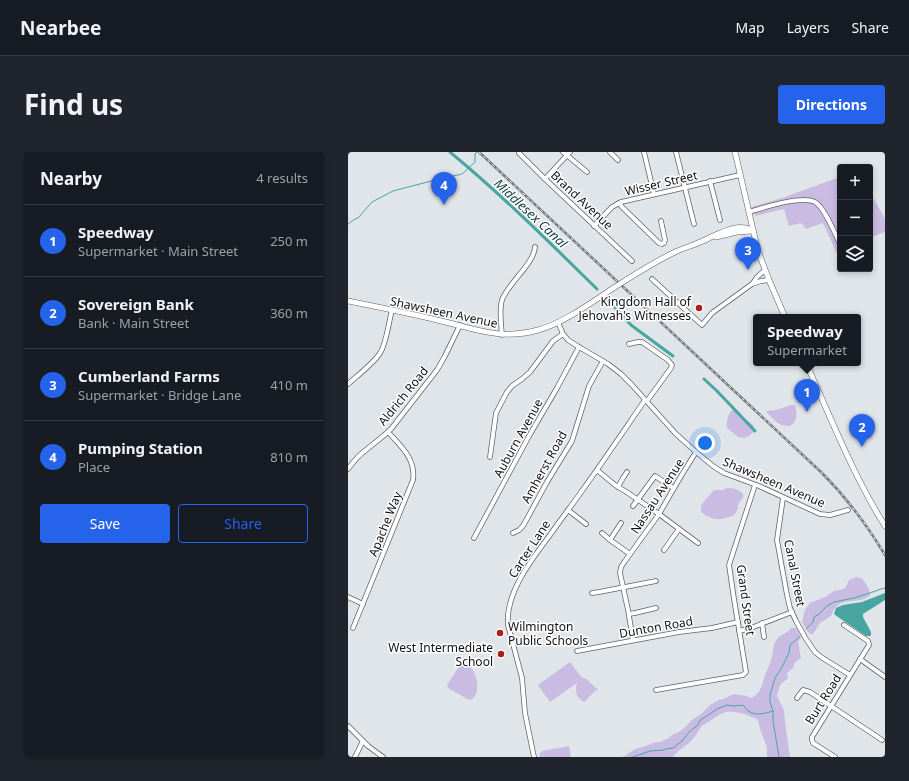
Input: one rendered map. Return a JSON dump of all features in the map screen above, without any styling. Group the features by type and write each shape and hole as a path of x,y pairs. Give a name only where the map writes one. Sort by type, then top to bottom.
{"main road":[{"path":"735,152 758,251 784,314"},
{"path":"558,322 669,255 745,223 748,219 749,212"},
{"path":"735,228 747,228 753,231"},
{"path":"709,238 738,232 753,231"},
{"name":"Shawsheen Avenue","path":"348,302 392,310 502,335 518,334 543,329 558,322"},
{"path":"807,366 852,466 885,526"}],"street":[{"path":"610,152 618,160"},
{"path":"644,152 654,194"},
{"path":"676,152 694,224"},
{"name":"Brand Avenue","path":"519,153 632,261"},
{"path":"545,179 567,153 587,172"},
{"name":"Wisser Street","path":"594,226 612,207 619,203 740,174"},
{"path":"710,182 720,220"},
{"path":"749,212 791,201 816,203 827,218 837,238"},
{"path":"619,203 622,208 660,243 663,244 665,242 665,238 660,221"},
{"path":"502,335 501,311 503,298 533,256 535,247"},
{"path":"752,284 765,270"},
{"path":"652,279 702,325 712,313 752,284 769,280"},
{"path":"348,384 380,354 384,345 392,310"},
{"name":"Shawsheen Avenue","path":"558,322 563,334 568,340 603,361 625,377 671,428 696,452 720,471 820,514 830,515 848,510"},
{"name":"Aldrich Road","path":"348,469 362,452 388,432 437,370 460,325"},
{"path":"490,457 496,413 507,392 512,386 530,372 553,341 563,334"},
{"name":"Carter Lane","path":"534,757 525,713 522,678 508,625 508,613 514,593 523,574 535,555 671,368 672,365 668,360 643,343 639,342 629,344"},
{"name":"Auburn Avenue","path":"474,538 579,347"},
{"name":"Amherst Road","path":"513,533 523,526 572,441 589,386 603,361"},
{"name":"Apache Way","path":"353,628 412,486 414,477 410,458 388,432"},
{"name":"Nassau Avenue","path":"633,640 621,577 621,570 624,561 659,514 673,488 696,452"},
{"path":"597,470 618,487 638,499 698,543"},
{"path":"618,487 627,472"},
{"path":"633,506 655,476 673,488"},
{"name":"Grand Street","path":"656,690 743,675 746,673 729,565 755,485"},
{"name":"Canal Street","path":"783,498 778,542 787,595 792,612 806,640 814,652 850,675"},
{"path":"568,510 586,524"},
{"path":"610,540 621,523"},
{"path":"664,550 679,529"},
{"path":"602,533 630,554"},
{"path":"592,593 656,581"},
{"path":"348,597 363,604"},
{"path":"629,614 635,614 656,608"},
{"path":"740,631 792,612"},
{"name":"Dunton Road","path":"577,651 738,622"},
{"path":"762,623 764,637"},
{"name":"Burt Road","path":"835,757 829,756 812,742 814,732 869,646 868,641 844,625"},
{"path":"860,659 885,677"},
{"path":"797,698 803,690 810,692 882,740"},
{"path":"348,726 363,742 383,757"},
{"path":"355,757 363,742"}],"shaded area":[{"path":"837,178 837,252 823,223 806,229 801,223 789,226 784,209 755,216 751,207 782,198"},
{"path":"873,197 885,219 885,232 873,237"},
{"path":"795,405 796,419 790,426 780,424 767,413 767,411 776,410"},
{"path":"732,410 738,410 744,418 752,424 754,431 752,434 745,438 738,437 727,428 729,414"},
{"path":"727,488 736,489 743,494 743,498 737,510 732,516 716,519 701,512 702,504 714,490 723,490"},
{"path":"856,577 862,578 869,588 870,596 861,600 839,604 834,609 831,616 820,623 813,634 810,634 802,622 806,608 810,603 825,597 834,591 843,589 846,587 849,580"},
{"path":"791,628 797,629 801,638 798,642 801,658 795,662 793,668 787,673 788,678 780,685 777,696 784,710 790,757 767,757 767,747 758,720 736,712 727,712 703,725 693,739 673,757 621,757 635,749 669,738 682,730 710,705 719,700 734,694 751,698 757,694 762,685 776,641"},
{"path":"462,662 472,669 476,680 477,689 475,696 473,699 469,700 448,688 447,685"},
{"path":"570,662 582,678 585,678 598,690 584,702 577,694 577,683 550,702 538,685"},
{"path":"569,746 571,757 540,757 539,755 542,751"}],"water":[{"path":"885,593 885,600 863,614 863,617 871,632 870,636 866,636 834,614 836,608 843,605 862,602"}],"waterway":[{"name":"Middlesex Canal","path":"450,152 507,202 597,289"},
{"path":"348,224 358,218 372,202 393,191 462,174 475,162 475,154 477,152"},
{"name":"Middlesex Canal","path":"608,300 631,325 673,356"},
{"name":"Middlesex Canal","path":"704,379 755,431"},
{"path":"806,629 813,622 814,617 834,602 854,598 885,588"},
{"path":"779,757 770,695 775,678 789,653 790,645 800,636"},
{"path":"633,757 650,751 673,748 698,725 700,720 717,709 727,705 743,705 749,712 756,714 773,711"}],"railway":[{"path":"479,152 822,473 856,512 885,555"}],"place":[{"name":"Pumping Station","path":"444,205"},
{"name":"Cumberland Farms","path":"748,270"},
{"name":"Kingdom Hall of Jehovah's Witnesses","path":"699,308"},
{"name":"Speedway","path":"807,412"},
{"name":"Sovereign Bank","path":"862,447"},
{"name":"Wilmington Public Schools","path":"500,633"},
{"name":"West Intermediate School","path":"501,654"}]}
